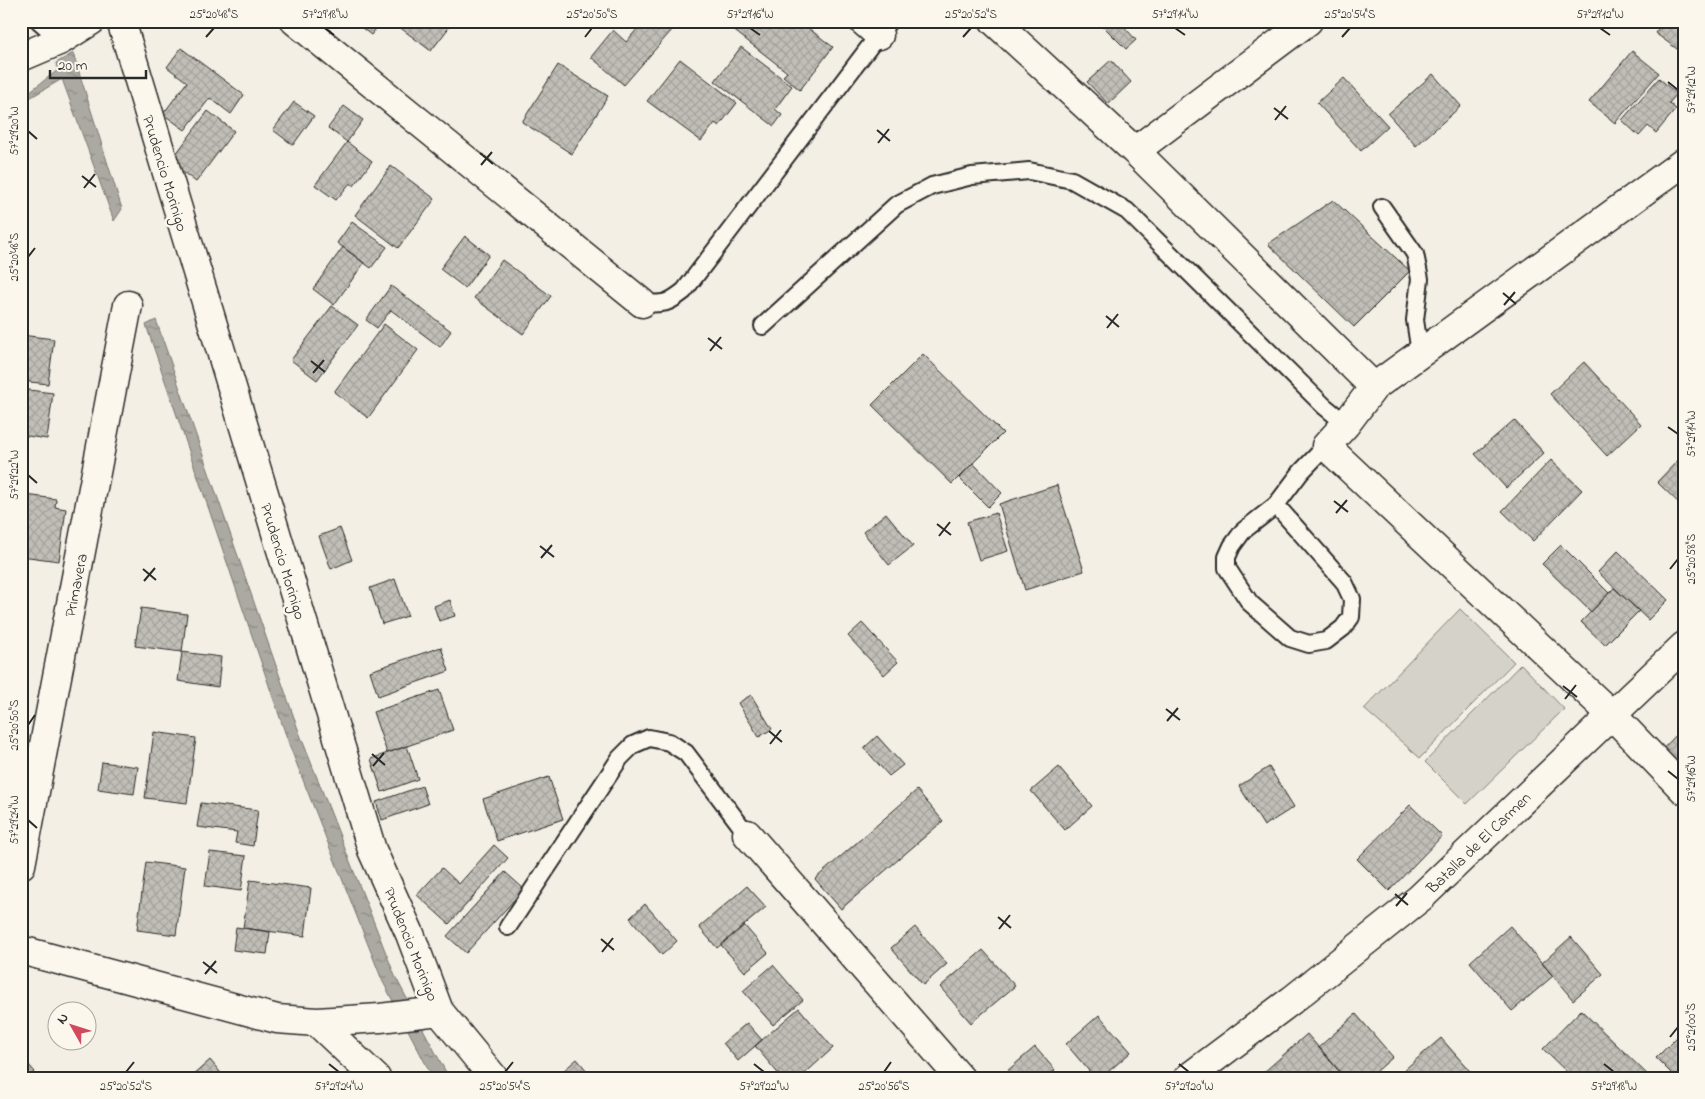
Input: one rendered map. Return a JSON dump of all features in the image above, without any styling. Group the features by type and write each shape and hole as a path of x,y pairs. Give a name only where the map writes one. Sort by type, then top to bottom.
{"street":[{"path":"21,57 61,40 91,21"},
{"name":"Prudencio Morinigo","path":"121,21 372,850 410,934 429,1012 494,1078"},
{"path":"295,21 642,303"},
{"path":"994,21 1135,151 1374,387"},
{"path":"1135,151 1308,21"},
{"path":"1684,162 1374,387 1346,424 1326,446 1612,715 1684,790"},
{"name":"Primavera","path":"21,865 128,306"},
{"name":"Batalla de El Carmen","path":"1188,1078 1292,1000 1420,898 1684,646"},
{"path":"747,834 960,1078"},
{"path":"21,950 277,1020 317,1022 380,1018 429,1012"},
{"path":"317,1022 376,1078"}],"lane":[{"path":"39,21 61,40"},
{"path":"642,303 658,304 670,302 684,290 877,26"},
{"path":"763,326 896,205 932,186 972,176 1029,171 1072,180 1127,211 1324,406 1346,424"},
{"path":"1382,207 1415,254 1420,279 1415,320 1420,353"},
{"path":"1276,504 1344,582 1352,599 1351,617 1343,628 1326,640 1309,644 1290,638 1250,603 1227,568 1227,557 1232,546 1243,532 1276,504 1301,472 1326,446"},
{"path":"508,927 620,758 633,745 649,738 669,742 686,754 747,834"}],"shaded area":[{"path":"1460,609 1514,662 1420,758 1364,709"},
{"path":"1521,664 1564,709 1467,804 1425,762"}],"water":[{"path":"73,53 122,209 114,221 62,79 21,103 21,98 58,70 56,63"},
{"path":"156,320 299,732 395,976 449,1078 433,1078 382,980 290,747 146,325"}],"building":[{"path":"353,21 382,21 371,35"},
{"path":"401,21 454,21 431,51 398,26"},
{"path":"644,21 662,21 672,30 624,85 591,57 613,30 626,42"},
{"path":"722,21 799,21 833,47 800,90 783,76 787,72"},
{"path":"1108,21 1119,21 1136,40 1126,49 1103,26"},
{"path":"1664,21 1684,21 1684,54 1655,33"},
{"path":"741,47 792,86 775,109 782,115 774,126 715,81"},
{"path":"181,48 244,95 231,114 210,98 185,130 163,114 187,82 167,67"},
{"path":"1632,51 1659,73 1615,123 1589,102"},
{"path":"680,59 737,103 719,126 715,123 701,141 647,101"},
{"path":"1111,60 1131,82 1108,104 1087,82"},
{"path":"558,65 608,96 572,154 522,122"},
{"path":"1433,74 1461,106 1416,146 1388,114"},
{"path":"1344,78 1388,126 1361,151 1317,103"},
{"path":"1659,78 1677,94 1669,103 1676,109 1656,133 1648,126 1639,136 1622,120"},
{"path":"294,102 314,116 293,145 273,130"},
{"path":"344,106 363,120 347,142 328,128"},
{"path":"208,111 234,131 196,182 170,162"},
{"path":"347,142 372,161 354,186 350,183 336,200 315,185"},
{"path":"391,166 435,199 398,248 355,215"},
{"path":"1333,200 1410,271 1354,327 1268,244"},
{"path":"352,222 387,247 371,268 337,243"},
{"path":"465,236 489,255 465,288 440,269"},
{"path":"343,247 364,263 334,305 313,289"},
{"path":"502,260 551,296 523,334 474,298"},
{"path":"391,286 451,331 440,347 391,310 377,328 366,320"},
{"path":"332,306 358,325 317,380 291,360"},
{"path":"384,324 418,350 368,418 334,392"},
{"path":"21,335 54,339 48,384 21,381"},
{"path":"923,354 1003,433 952,484 872,405"},
{"path":"1584,362 1641,424 1607,456 1550,394"},
{"path":"21,389 53,393 47,439 21,435"},
{"path":"1514,420 1544,453 1506,488 1475,454"},
{"path":"1684,454 1684,504 1682,506 1657,482"},
{"path":"1551,460 1582,490 1533,541 1502,511"},
{"path":"973,463 1002,493 988,507 959,478"},
{"path":"1057,485 1084,571 1025,590 999,504"},
{"path":"26,495 56,499 55,507 66,509 59,561 21,556 21,529"},
{"path":"886,513 913,546 889,565 863,532"},
{"path":"996,513 1008,551 979,560 967,522"},
{"path":"340,528 352,560 331,569 319,536"},
{"path":"1561,545 1609,593 1591,612 1542,564"},
{"path":"1618,551 1668,600 1648,620 1598,572"},
{"path":"395,579 408,616 382,624 370,588"},
{"path":"1614,588 1639,611 1605,645 1581,622"},
{"path":"450,600 455,616 439,621 434,606"},
{"path":"141,608 187,614 182,652 135,646"},
{"path":"862,623 898,662 884,675 848,636"},
{"path":"441,647 449,671 378,696 370,671"},
{"path":"182,652 221,657 218,687 178,681"},
{"path":"439,690 453,730 387,753 373,712"},
{"path":"751,695 772,729 759,737 738,703"},
{"path":"1684,727 1684,782 1656,756"},
{"path":"154,732 196,738 187,803 145,798"},
{"path":"877,736 903,765 889,776 864,748"},
{"path":"407,746 418,779 382,792 371,759"},
{"path":"102,762 138,767 134,794 98,789"},
{"path":"1059,767 1092,806 1065,830 1031,791"},
{"path":"1269,767 1294,807 1264,826 1239,786"},
{"path":"549,777 563,819 497,841 483,799"},
{"path":"422,786 428,804 382,820 376,802"},
{"path":"917,790 943,821 841,909 815,879"},
{"path":"201,803 258,810 253,846 235,843 237,832 197,827"},
{"path":"1410,805 1442,836 1389,891 1357,859"},
{"path":"494,845 508,858 449,924 417,895 442,868 459,884"},
{"path":"210,852 246,856 241,891 205,886"},
{"path":"146,862 185,867 176,935 137,930"},
{"path":"505,872 524,889 466,953 447,936"},
{"path":"250,880 311,888 305,936 243,928"},
{"path":"747,886 766,907 717,948 699,927"},
{"path":"645,904 677,941 662,955 630,918"},
{"path":"744,925 768,953 745,972 721,945"},
{"path":"1510,926 1553,976 1512,1011 1470,962"},
{"path":"236,927 270,932 267,954 233,950"},
{"path":"915,927 947,964 923,985 891,948"},
{"path":"1571,937 1603,974 1573,1000 1542,963"},
{"path":"983,950 1015,986 971,1023 940,987"},
{"path":"773,965 803,1000 773,1025 743,991"},
{"path":"799,1008 833,1048 800,1078 782,1078 755,1046"},
{"path":"1581,1010 1651,1078 1573,1078 1543,1049"},
{"path":"1356,1014 1393,1057 1369,1078 1345,1078 1319,1047"},
{"path":"1099,1015 1131,1052 1101,1078 1095,1078 1066,1044"},
{"path":"747,1023 762,1040 738,1061 723,1043"},
{"path":"1684,1030 1684,1078 1676,1078 1656,1058"},
{"path":"1307,1034 1345,1078 1267,1078 1263,1073"},
{"path":"1441,1038 1476,1078 1410,1078 1403,1071"},
{"path":"1035,1047 1055,1070 1046,1078 999,1078"},
{"path":"21,1056 35,1072 28,1078 21,1078"},
{"path":"577,1059 593,1078 555,1078"},
{"path":"210,1060 225,1078 190,1078"}]}
